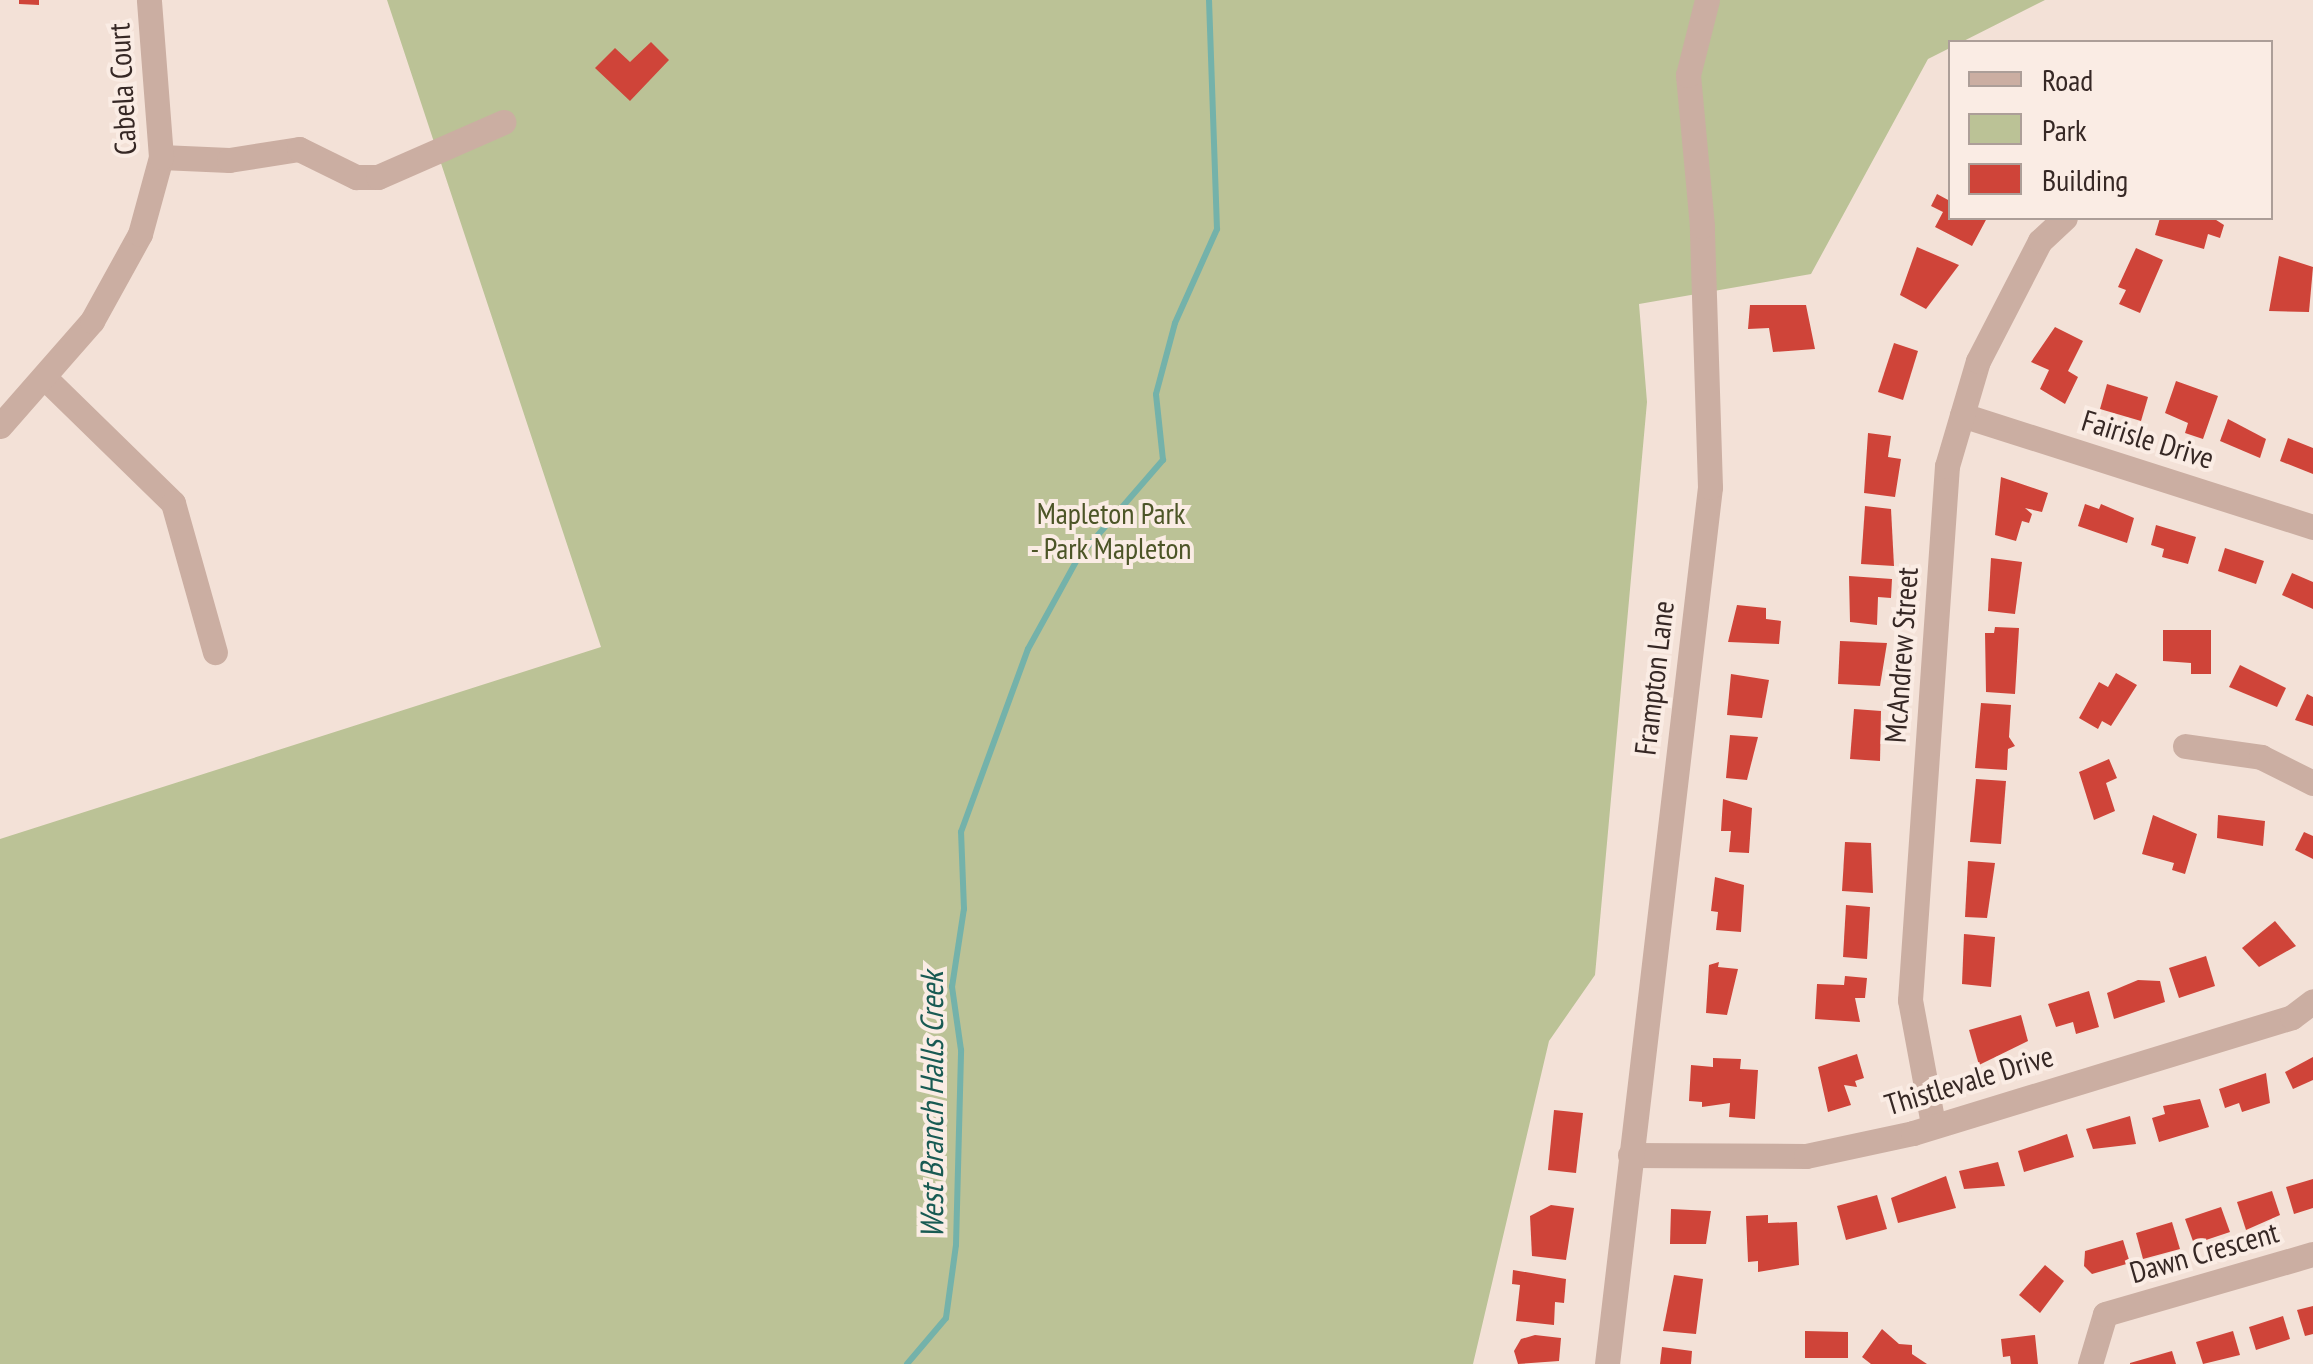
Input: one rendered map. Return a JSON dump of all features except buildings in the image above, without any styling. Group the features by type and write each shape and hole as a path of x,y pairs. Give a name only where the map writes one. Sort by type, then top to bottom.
{"street":[{"name":"Cabela Court","path":"0,426 124,273 161,157 149,0"},
{"name":"Frampton Lane","path":"1607,1364 1710,487 1702,226 1688,75 1707,0"},
{"path":"161,157 229,160 299,149 356,178 378,177 503,122"},
{"name":"McAndrew Street","path":"1933,1124 1910,1000 1948,466 1978,361 2040,241 2063,220"},
{"path":"44,376 172,503 185,527 215,652"},
{"name":"Fairisle Drive","path":"1962,415 2313,528"},
{"path":"2185,746 2261,757 2313,783"},
{"name":"Thistlevale Drive","path":"1630,1155 1806,1156 1933,1124 2292,1017 2313,1001"},
{"name":"Dawn Crescent","path":"2090,1364 2105,1314 2313,1254"}],"green space":[{"name":"Mapleton Park - Park Mapleton","path":"387,0 2045,0 1966,40 1948,40 1948,49 1928,59 1811,274 1639,304 1647,402 1595,975 1549,1041 1473,1364 0,1364 0,839 601,647"}],"waterway":[{"name":"West Branch Halls Creek","path":"907,1364 946,1318 956,1245 961,1050 952,987 964,909 961,832 1028,649 1078,558 1163,460 1156,394 1175,323 1217,229 1209,0"}]}
